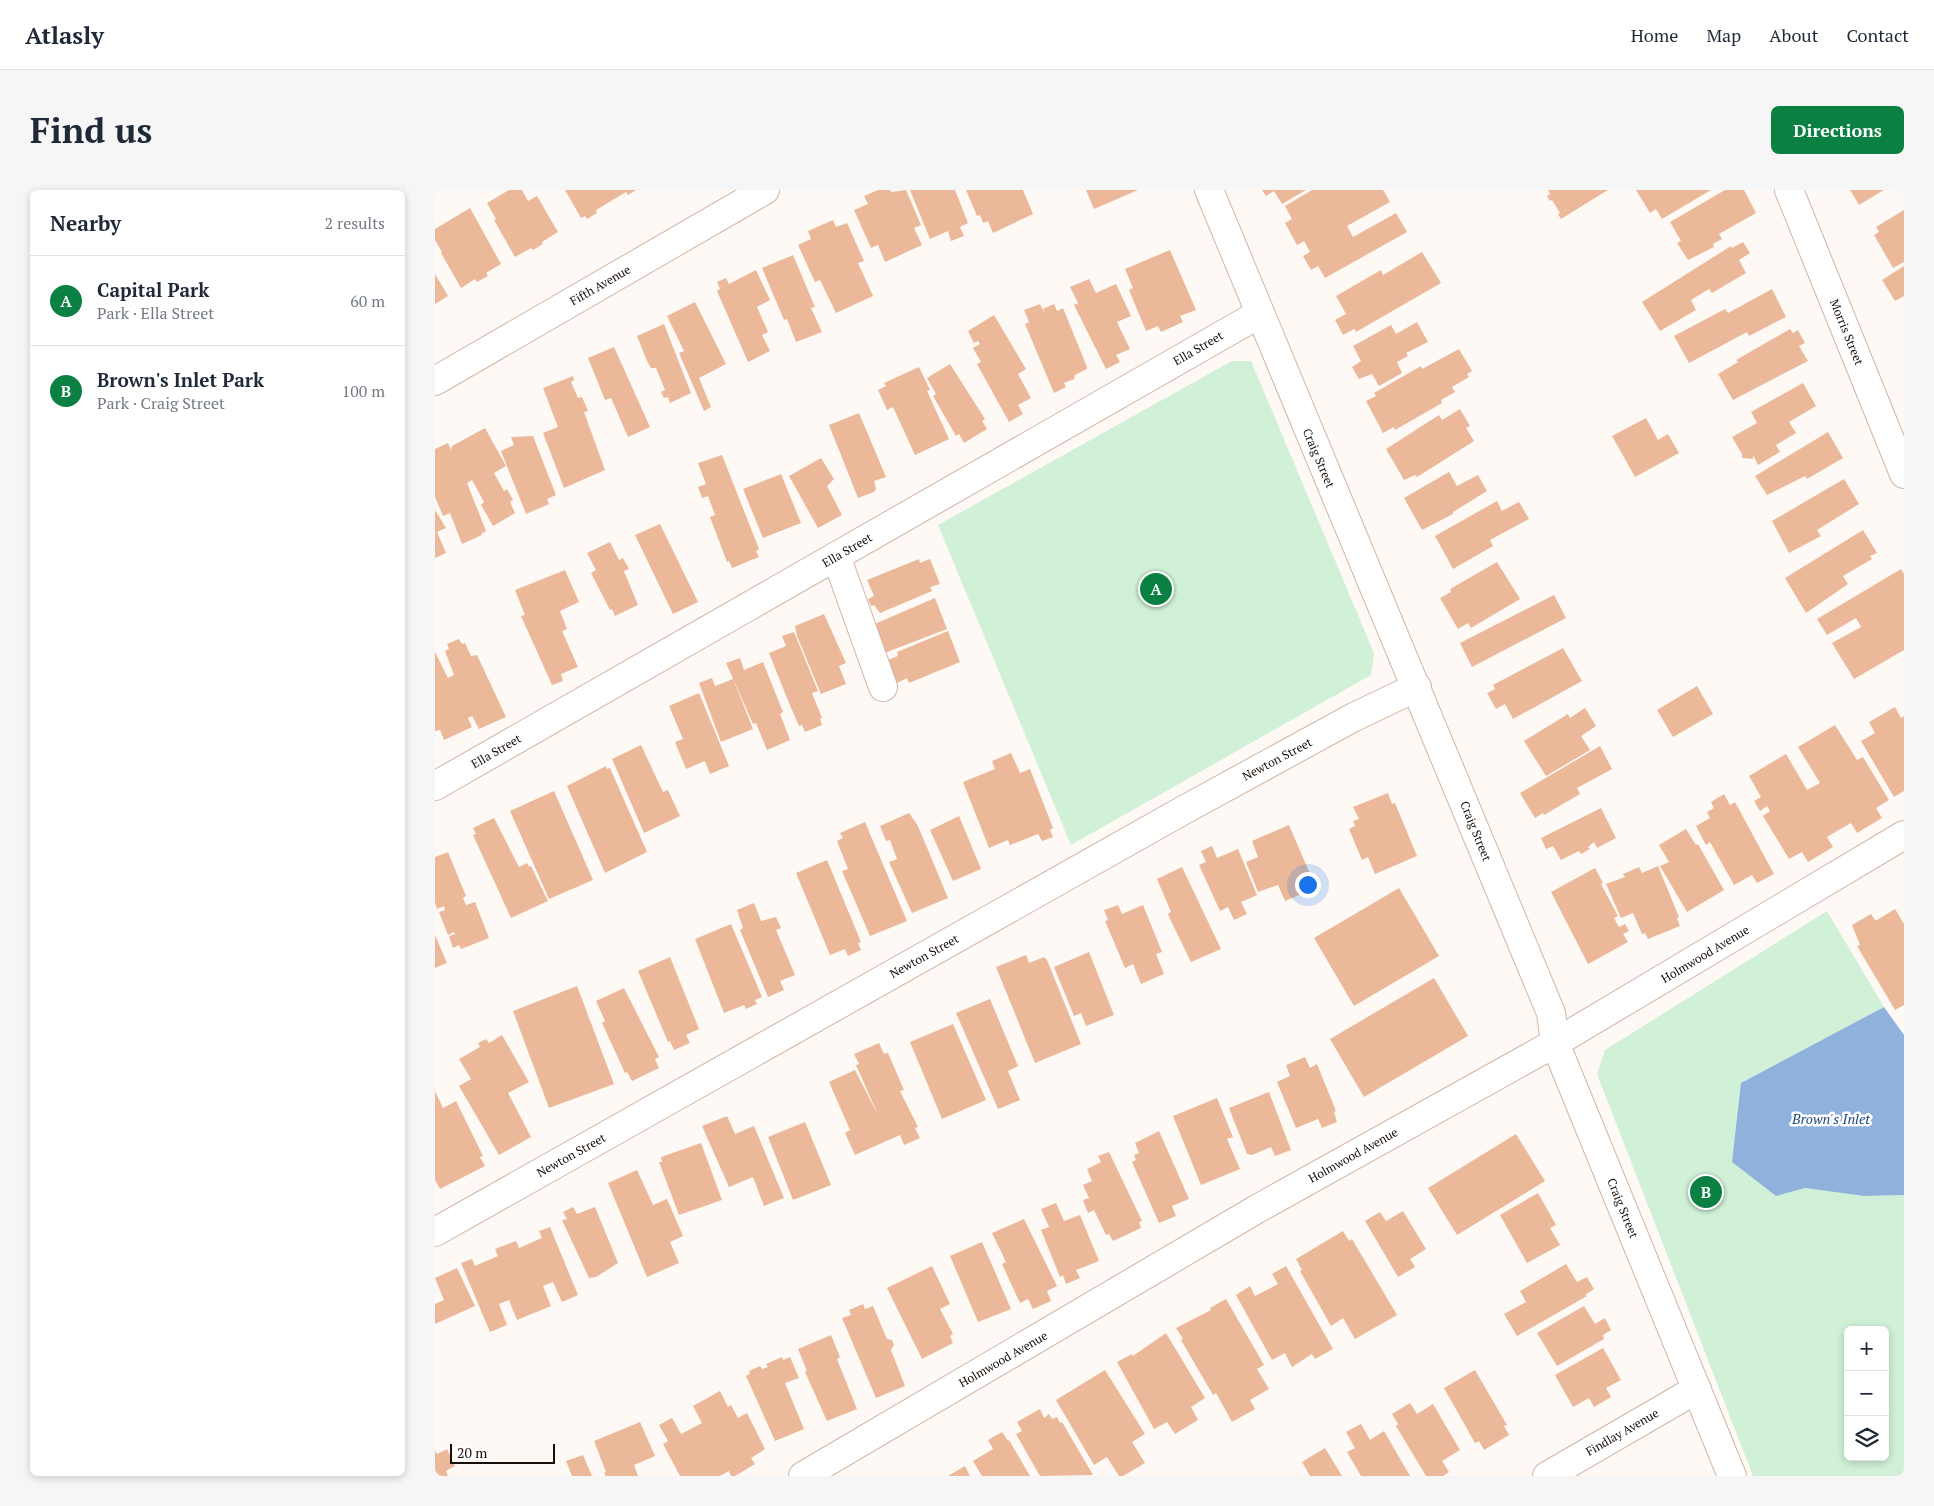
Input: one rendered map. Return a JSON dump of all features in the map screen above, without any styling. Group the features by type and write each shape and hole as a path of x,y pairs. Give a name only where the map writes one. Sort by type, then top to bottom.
{"street":[{"name":"Fifth Avenue","path":"435,381 765,190"},
{"name":"Craig Street","path":"1209,190 1551,1013 1555,1043 1732,1476"},
{"name":"Morris Street","path":"1789,190 1904,474"},
{"name":"Ella Street","path":"435,786 1259,314"},
{"path":"836,556 883,687"},
{"name":"Newton Street","path":"435,1232 1182,810 1354,717 1417,688"},
{"name":"Holmwood Avenue","path":"803,1476 1257,1209 1555,1043 1904,835"},
{"name":"Findlay Avenue","path":"1547,1476 1697,1389"}],"green space":[{"path":"1232,361 1251,361 1374,653 1371,675 1071,845 938,525"},
{"path":"1827,911 1884,1007 1741,1083 1776,1196 1805,1188 1864,1196 1904,1195 1904,1476 1753,1476 1597,1074 1605,1050"}],"water":[{"name":"Brown's Inlet","path":"1884,1007 1904,1035 1904,1195 1864,1196 1805,1188 1776,1196 1732,1162 1741,1083"}],"building":[{"path":"509,190 522,190 528,201 537,196 558,232 533,250 531,248 515,257 494,220 496,219 487,203"},
{"path":"565,190 636,190 628,195 626,192 596,210 597,213 587,219 585,216 581,218"},
{"path":"878,190 890,190 891,192 906,190 921,225 914,228 922,245 885,262 878,245 871,248 854,210 868,204 864,196"},
{"path":"910,190 955,190 968,223 960,227 964,236 951,241 948,231 930,239"},
{"path":"966,190 1023,190 1033,214 993,233 988,221 983,223 980,215 977,216"},
{"path":"1086,190 1138,190 1094,209"},
{"path":"1262,190 1306,190 1282,204 1274,191 1266,196"},
{"path":"1312,190 1383,190 1390,202 1347,226 1353,237 1396,213 1407,232 1325,278 1318,266 1311,270 1303,256 1310,252 1304,241 1297,245 1285,223 1292,219 1285,206"},
{"path":"1548,190 1608,190 1561,219 1558,214 1560,213 1552,200 1550,201 1547,196 1550,194"},
{"path":"1636,190 1711,190 1662,219 1656,209 1650,213"},
{"path":"1725,190 1744,190 1756,213 1719,234 1722,239 1713,244 1714,247 1688,260 1677,243 1681,241 1670,222"},
{"path":"1850,190 1884,190 1859,205"},
{"path":"470,208 501,264 486,273 488,276 477,282 475,279 461,288 435,240 435,229"},
{"path":"1904,210 1904,262 1893,268 1874,235 1879,232 1876,227"},
{"path":"833,220 836,227 847,223 864,261 858,263 873,296 836,313 820,280 815,282 798,245 811,239 808,231"},
{"path":"1743,242 1750,253 1739,260 1746,273 1712,293 1709,289 1691,300 1696,310 1660,331 1642,302 1731,246 1732,248"},
{"path":"1170,250 1196,310 1180,316 1183,322 1161,332 1158,326 1146,331 1129,290 1133,288 1125,269"},
{"path":"1422,252 1441,283 1356,332 1354,329 1343,335 1335,320 1346,314 1336,296 1381,270 1383,275"},
{"path":"793,255 815,307 811,308 822,332 796,342 787,319 784,320 762,268"},
{"path":"1904,266 1904,296 1895,301 1882,280"},
{"path":"756,270 770,300 757,307 768,332 762,335 770,351 748,362 717,291 720,289 717,282 726,278 729,284"},
{"path":"435,274 448,296 435,304"},
{"path":"1089,279 1096,293 1116,284 1131,316 1117,322 1130,349 1116,355 1120,362 1106,369 1074,305 1078,303 1070,287"},
{"path":"1772,289 1786,317 1749,336 1747,332 1689,363 1674,336 1725,309 1728,313"},
{"path":"695,302 726,364 699,378 711,407 704,411 679,353 684,351 667,316"},
{"path":"1040,304 1045,315 1043,309 1054,304 1057,311 1063,308 1087,367 1087,369 1075,375 1074,379 1064,383 1066,387 1054,393 1025,324 1029,322 1024,310"},
{"path":"994,315 1026,369 1018,374 1031,398 1018,405 1023,414 1009,422 977,364 981,362 973,348 980,344 978,341 974,343 968,331"},
{"path":"1417,322 1428,342 1406,353 1408,356 1397,362 1402,373 1379,386 1372,374 1359,379 1352,367 1361,361 1353,346 1391,325 1396,334"},
{"path":"664,324 691,393 670,403 668,397 664,398 661,392 665,390 656,368 651,368 637,336"},
{"path":"1790,329 1793,333 1798,330 1805,343 1799,346 1808,361 1733,400 1718,374 1738,362 1736,360"},
{"path":"614,347 650,427 628,437 611,398 605,400 588,358"},
{"path":"1459,349 1472,371 1467,374 1469,377 1452,387 1455,392 1441,400 1442,403 1395,430 1394,427 1383,433 1366,401 1376,396 1374,393 1421,366 1422,369"},
{"path":"950,364 985,419 982,421 987,429 964,443 959,434 956,436 933,396 936,394 927,378"},
{"path":"919,367 930,390 927,391 949,439 915,455 893,407 887,410 878,390 886,386 884,383"},
{"path":"573,376 574,380 571,382 578,398 582,397 588,411 584,412 605,470 564,488 543,433 558,427 543,388"},
{"path":"1803,383 1816,406 1789,422 1796,433 1776,445 1780,452 1758,465 1753,455 1753,459 1742,458 1742,454 1732,437 1757,423 1751,412"},
{"path":"1460,409 1470,426 1466,428 1474,441 1417,477 1415,475 1404,480 1386,449 1439,415 1442,420"},
{"path":"859,413 886,477 874,481 876,489 874,492 858,498 829,425"},
{"path":"1646,418 1658,440 1668,434 1679,453 1635,477 1612,436"},
{"path":"485,428 506,466 494,473 504,491 507,489 513,500 510,502 515,513 493,526 481,505 484,502 472,480 467,483 486,531 482,535 462,544 450,513 443,516 435,497 435,449 448,443 451,450 452,446"},
{"path":"1828,432 1843,458 1807,479 1805,476 1767,495 1755,476"},
{"path":"533,436 556,495 547,499 549,504 526,514 501,451 514,445 511,437"},
{"path":"722,455 759,549 756,551 759,557 732,568 729,561 727,562 710,517 715,515 708,496 702,498 698,487 706,484 698,463"},
{"path":"821,458 834,479 827,486 842,515 818,528 789,476"},
{"path":"1449,472 1457,486 1478,475 1487,491 1453,512 1453,514 1422,530 1404,498"},
{"path":"781,474 801,523 763,538 743,489"},
{"path":"1844,479 1859,504 1817,530 1821,536 1789,553 1772,521"},
{"path":"1497,501 1502,511 1519,502 1529,519 1490,540 1493,546 1453,569 1435,536"},
{"path":"435,510 446,528 437,532 446,553 435,558"},
{"path":"660,524 698,602 673,614 635,535"},
{"path":"1863,530 1877,553 1870,556 1872,559 1843,576 1848,584 1806,613 1785,578"},
{"path":"610,542 619,560 623,558 629,569 624,571 638,605 615,616 591,573 596,570 587,553"},
{"path":"919,559 920,563 930,559 940,584 930,587 932,591 880,613 874,605 871,606 868,599 874,596 867,580"},
{"path":"1497,562 1520,599 1471,628 1468,623 1458,629 1440,598 1451,592 1450,589"},
{"path":"1901,569 1904,574 1904,650 1854,679 1832,643 1861,627 1856,618 1827,635 1817,619"},
{"path":"565,570 579,602 560,611 567,629 562,631 578,667 561,674 563,681 552,685 521,616 525,615 515,590"},
{"path":"1554,595 1566,618 1472,667 1460,643"},
{"path":"935,598 947,629 882,654 870,626"},
{"path":"824,614 846,663 839,666 846,684 821,694 797,636 795,626"},
{"path":"948,631 960,662 909,683 907,678 893,685 883,662 898,656 897,652"},
{"path":"794,632 818,691 812,693 822,718 820,719 822,725 805,732 802,725 799,726 769,653 786,646 782,636"},
{"path":"459,639 462,644 465,643 471,656 477,655 506,717 479,729 472,716 468,718 472,727 444,740 440,730 435,731 435,652 448,678 454,675 445,651 449,649 447,644"},
{"path":"1563,648 1582,681 1513,719 1505,704 1496,709 1487,693 1495,689 1493,685"},
{"path":"740,658 744,670 763,662 783,712 780,714 790,740 767,750 756,723 753,724 726,663"},
{"path":"712,678 715,686 733,679 753,729 721,742 699,683"},
{"path":"1697,686 1713,714 1673,737 1657,710"},
{"path":"699,693 729,766 710,774 705,761 686,769 675,742 683,739 669,706"},
{"path":"1895,707 1901,718 1904,716 1904,791 1894,797 1861,741 1875,733 1869,722"},
{"path":"1585,708 1596,726 1581,736 1590,750 1546,776 1524,741 1568,714 1570,718"},
{"path":"1835,725 1857,760 1863,757 1889,800 1876,808 1882,818 1857,833 1851,823 1837,831 1827,837 1833,847 1808,862 1802,852 1789,859 1763,816 1770,811 1767,806 1760,811 1754,801 1761,797 1749,776 1786,754 1807,790 1820,783 1798,747"},
{"path":"641,745 663,792 668,790 680,816 644,833 612,759"},
{"path":"1600,746 1612,769 1577,788 1580,794 1544,815 1543,813 1535,818 1520,793"},
{"path":"1011,753 1020,773 1030,769 1053,828 1050,830 1053,837 1042,841 1038,834 1010,845 1008,840 989,848 963,782 995,769 992,761"},
{"path":"606,766 607,769 610,768 647,852 605,873 567,786"},
{"path":"554,791 593,880 549,899 510,811"},
{"path":"1388,793 1392,804 1395,803 1417,856 1375,874 1368,857 1362,860 1349,829 1355,826 1353,821 1359,819 1353,807"},
{"path":"1724,794 1730,805 1735,802 1774,874 1757,883 1752,875 1734,885 1710,842 1706,845 1696,826 1710,818 1707,812 1714,808 1711,802"},
{"path":"1601,808 1616,838 1597,848 1594,842 1588,847 1590,849 1581,854 1579,851 1561,860 1553,846 1546,849 1541,838"},
{"path":"909,813 918,826 948,898 912,913 889,862 897,859 890,840 886,841 880,826"},
{"path":"959,816 981,869 953,881 930,830"},
{"path":"494,818 519,867 527,863 529,867 531,866 548,901 511,918 473,835 476,834 473,828"},
{"path":"865,822 907,921 870,936 842,871 848,869 837,841 843,838 840,833"},
{"path":"1289,825 1316,888 1285,901 1278,885 1258,892 1246,862 1258,857 1252,841"},
{"path":"1686,829 1696,845 1698,844 1724,890 1687,912 1660,866 1669,862 1659,845"},
{"path":"1212,846 1217,858 1238,849 1257,895 1241,902 1247,914 1234,920 1228,907 1220,911 1199,865 1206,862 1201,851"},
{"path":"448,852 466,896 463,898 466,905 475,902 489,938 461,949 459,945 453,948 449,936 455,934 454,932 448,935 439,912 445,910 444,906 437,909 435,903 435,857"},
{"path":"827,860 861,942 858,943 861,950 848,956 845,949 830,955 796,873"},
{"path":"1658,866 1679,917 1677,918 1680,926 1648,939 1645,933 1642,934 1633,913 1621,918 1606,884 1625,877 1623,874 1639,867 1642,873"},
{"path":"1182,867 1221,949 1191,962 1168,914 1171,912 1157,879"},
{"path":"1595,868 1603,883 1601,884 1618,916 1614,918 1619,927 1625,924 1629,931 1623,934 1628,942 1588,964 1551,892"},
{"path":"1399,888 1439,956 1354,1006 1314,938"},
{"path":"754,903 761,921 776,917 781,928 776,930 795,975 780,981 784,990 768,997 740,930 743,928 737,910"},
{"path":"1118,905 1122,914 1143,905 1162,952 1156,954 1164,974 1141,984 1133,964 1125,968 1105,921 1108,920 1104,910"},
{"path":"1895,909 1904,924 1904,1005 1895,1010 1857,946 1860,945 1852,925 1871,914 1877,920"},
{"path":"731,924 762,997 755,1000 757,1004 746,1009 744,1005 724,1013 695,939"},
{"path":"435,935 447,963 435,968"},
{"path":"1089,952 1114,1015 1086,1026 1081,1013 1074,1016 1054,967"},
{"path":"1026,955 1029,963 1044,957 1047,960 1081,1044 1035,1063 996,967"},
{"path":"670,957 699,1029 686,1035 690,1043 674,1050 670,1041 668,1042 638,971"},
{"path":"1434,978 1468,1036 1364,1097 1330,1039"},
{"path":"577,986 614,1084 549,1108 513,1011"},
{"path":"624,988 659,1057 655,1059 659,1068 632,1081 627,1072 625,1073 602,1023 605,1021 596,1001"},
{"path":"990,999 1018,1066 1008,1071 1020,1100 998,1109 956,1013"},
{"path":"953,1024 986,1100 942,1119 910,1042"},
{"path":"502,1035 529,1082 508,1093 531,1137 499,1155 459,1086 471,1079 459,1059 480,1047 478,1043 486,1039 489,1043"},
{"path":"879,1043 884,1054 888,1053 904,1090 900,1091 918,1127 915,1128 920,1138 904,1145 900,1135 855,1155 845,1133 850,1130 829,1082 855,1070 878,1115 856,1065 859,1064 854,1054"},
{"path":"1305,1057 1310,1068 1317,1064 1336,1111 1334,1112 1337,1122 1322,1128 1318,1119 1296,1128 1277,1082 1290,1076 1286,1065"},
{"path":"435,1091 443,1108 456,1101 483,1156 480,1157 485,1166 440,1189 435,1180"},
{"path":"1269,1092 1291,1150 1275,1156 1271,1147 1252,1155 1247,1154 1229,1108"},
{"path":"1217,1098 1233,1137 1227,1139 1240,1169 1201,1185 1173,1116"},
{"path":"727,1116 735,1134 754,1126 784,1198 764,1206 753,1177 729,1187 702,1126"},
{"path":"805,1122 831,1185 793,1200 768,1137"},
{"path":"1159,1131 1189,1199 1172,1206 1176,1216 1159,1223 1132,1162 1136,1160 1134,1155 1139,1153 1135,1143"},
{"path":"1516,1134 1545,1181 1457,1235 1428,1188"},
{"path":"701,1143 722,1200 679,1215 659,1162 662,1162 661,1157"},
{"path":"1109,1152 1142,1221 1139,1222 1141,1228 1113,1241 1109,1234 1106,1235 1094,1210 1088,1213 1083,1200 1089,1198 1083,1185 1092,1181 1087,1169 1101,1162 1098,1156"},
{"path":"637,1170 653,1205 667,1199 683,1236 670,1242 679,1263 647,1277 608,1183"},
{"path":"1538,1193 1556,1225 1550,1228 1560,1245 1527,1263 1500,1215"},
{"path":"1056,1203 1064,1221 1080,1215 1099,1261 1076,1270 1080,1278 1066,1284 1063,1275 1060,1277 1041,1230 1049,1227 1041,1209"},
{"path":"573,1207 577,1214 595,1207 618,1263 596,1277 589,1278 562,1220 567,1219 563,1212"},
{"path":"1403,1211 1426,1249 1410,1259 1415,1267 1398,1277 1365,1221 1380,1212 1386,1221"},
{"path":"1024,1219 1057,1286 1047,1291 1051,1301 1033,1309 1028,1299 1020,1303 1002,1264 1006,1262 992,1233"},
{"path":"550,1227 578,1295 562,1302 553,1282 543,1286 551,1306 517,1320 509,1300 499,1304 507,1325 490,1332 461,1263 472,1259 475,1266 498,1256 495,1249 516,1241 519,1248 542,1238 539,1231"},
{"path":"1343,1231 1349,1241 1352,1239 1397,1315 1355,1339 1343,1318 1331,1326 1300,1271 1302,1270 1296,1259"},
{"path":"982,1242 1011,1309 978,1322 950,1256"},
{"path":"1566,1264 1577,1282 1587,1277 1594,1289 1585,1295 1587,1296 1517,1336 1504,1314 1526,1302 1520,1291"},
{"path":"932,1266 950,1304 940,1309 953,1334 950,1336 953,1343 922,1359 887,1288"},
{"path":"1286,1266 1333,1349 1315,1359 1312,1354 1292,1367 1285,1353 1272,1360 1236,1295 1250,1286 1255,1296 1278,1284 1272,1274"},
{"path":"457,1268 475,1306 435,1324 435,1304 444,1300 435,1278"},
{"path":"1226,1299 1264,1365 1257,1369 1269,1389 1250,1400 1255,1409 1232,1422 1216,1393 1213,1395 1176,1328 1211,1310 1210,1308"},
{"path":"863,1304 865,1309 873,1306 887,1339 892,1340 894,1345 891,1350 905,1386 876,1398 842,1318 851,1315 849,1310"},
{"path":"1584,1306 1595,1324 1605,1318 1611,1330 1603,1335 1604,1339 1557,1366 1537,1333"},
{"path":"1166,1333 1205,1398 1191,1407 1198,1420 1175,1434 1167,1422 1154,1429 1117,1362 1132,1354 1133,1356"},
{"path":"831,1335 840,1357 837,1359 857,1409 827,1421 805,1372 807,1371 798,1349"},
{"path":"1603,1348 1621,1380 1606,1388 1611,1397 1594,1407 1589,1398 1573,1407 1555,1375"},
{"path":"782,1357 783,1360 790,1357 799,1378 785,1383 804,1429 775,1441 746,1376 750,1374 749,1371 760,1366 762,1369 768,1367 766,1364"},
{"path":"1105,1370 1145,1434 1132,1442 1145,1463 1123,1476 1119,1476 1107,1457 1094,1465 1056,1400"},
{"path":"1475,1370 1507,1425 1504,1426 1509,1435 1484,1450 1479,1441 1475,1443 1444,1388"},
{"path":"720,1391 728,1407 731,1405 738,1418 747,1413 765,1449 751,1458 755,1464 735,1476 731,1476 729,1471 720,1476 680,1476 663,1444 668,1441 659,1425 672,1418 681,1434 702,1423 693,1406"},
{"path":"1410,1403 1417,1414 1433,1404 1460,1450 1442,1461 1449,1472 1443,1476 1426,1476 1396,1426 1398,1424 1392,1414"},
{"path":"1040,1409 1044,1418 1049,1414 1052,1419 1057,1417 1060,1423 1062,1422 1093,1475 1040,1476 1016,1434 1022,1431 1017,1422"},
{"path":"640,1422 655,1456 634,1465 638,1476 606,1476 594,1441"},
{"path":"1361,1424 1370,1440 1384,1431 1410,1476 1361,1476 1347,1452 1355,1448 1346,1432"},
{"path":"1002,1432 1009,1440 1030,1476 982,1476 973,1461 993,1449 988,1440"},
{"path":"1325,1448 1342,1476 1310,1476 1302,1462"},
{"path":"447,1449 455,1466 446,1471 448,1476 435,1476 435,1450 437,1454"},
{"path":"583,1455 592,1476 572,1476 566,1461"},
{"path":"965,1466 970,1476 948,1476"}],"place":[{"name":"Capital Park","path":"1156,589"},
{"name":"Brown's Inlet Park","path":"1706,1192"}]}
